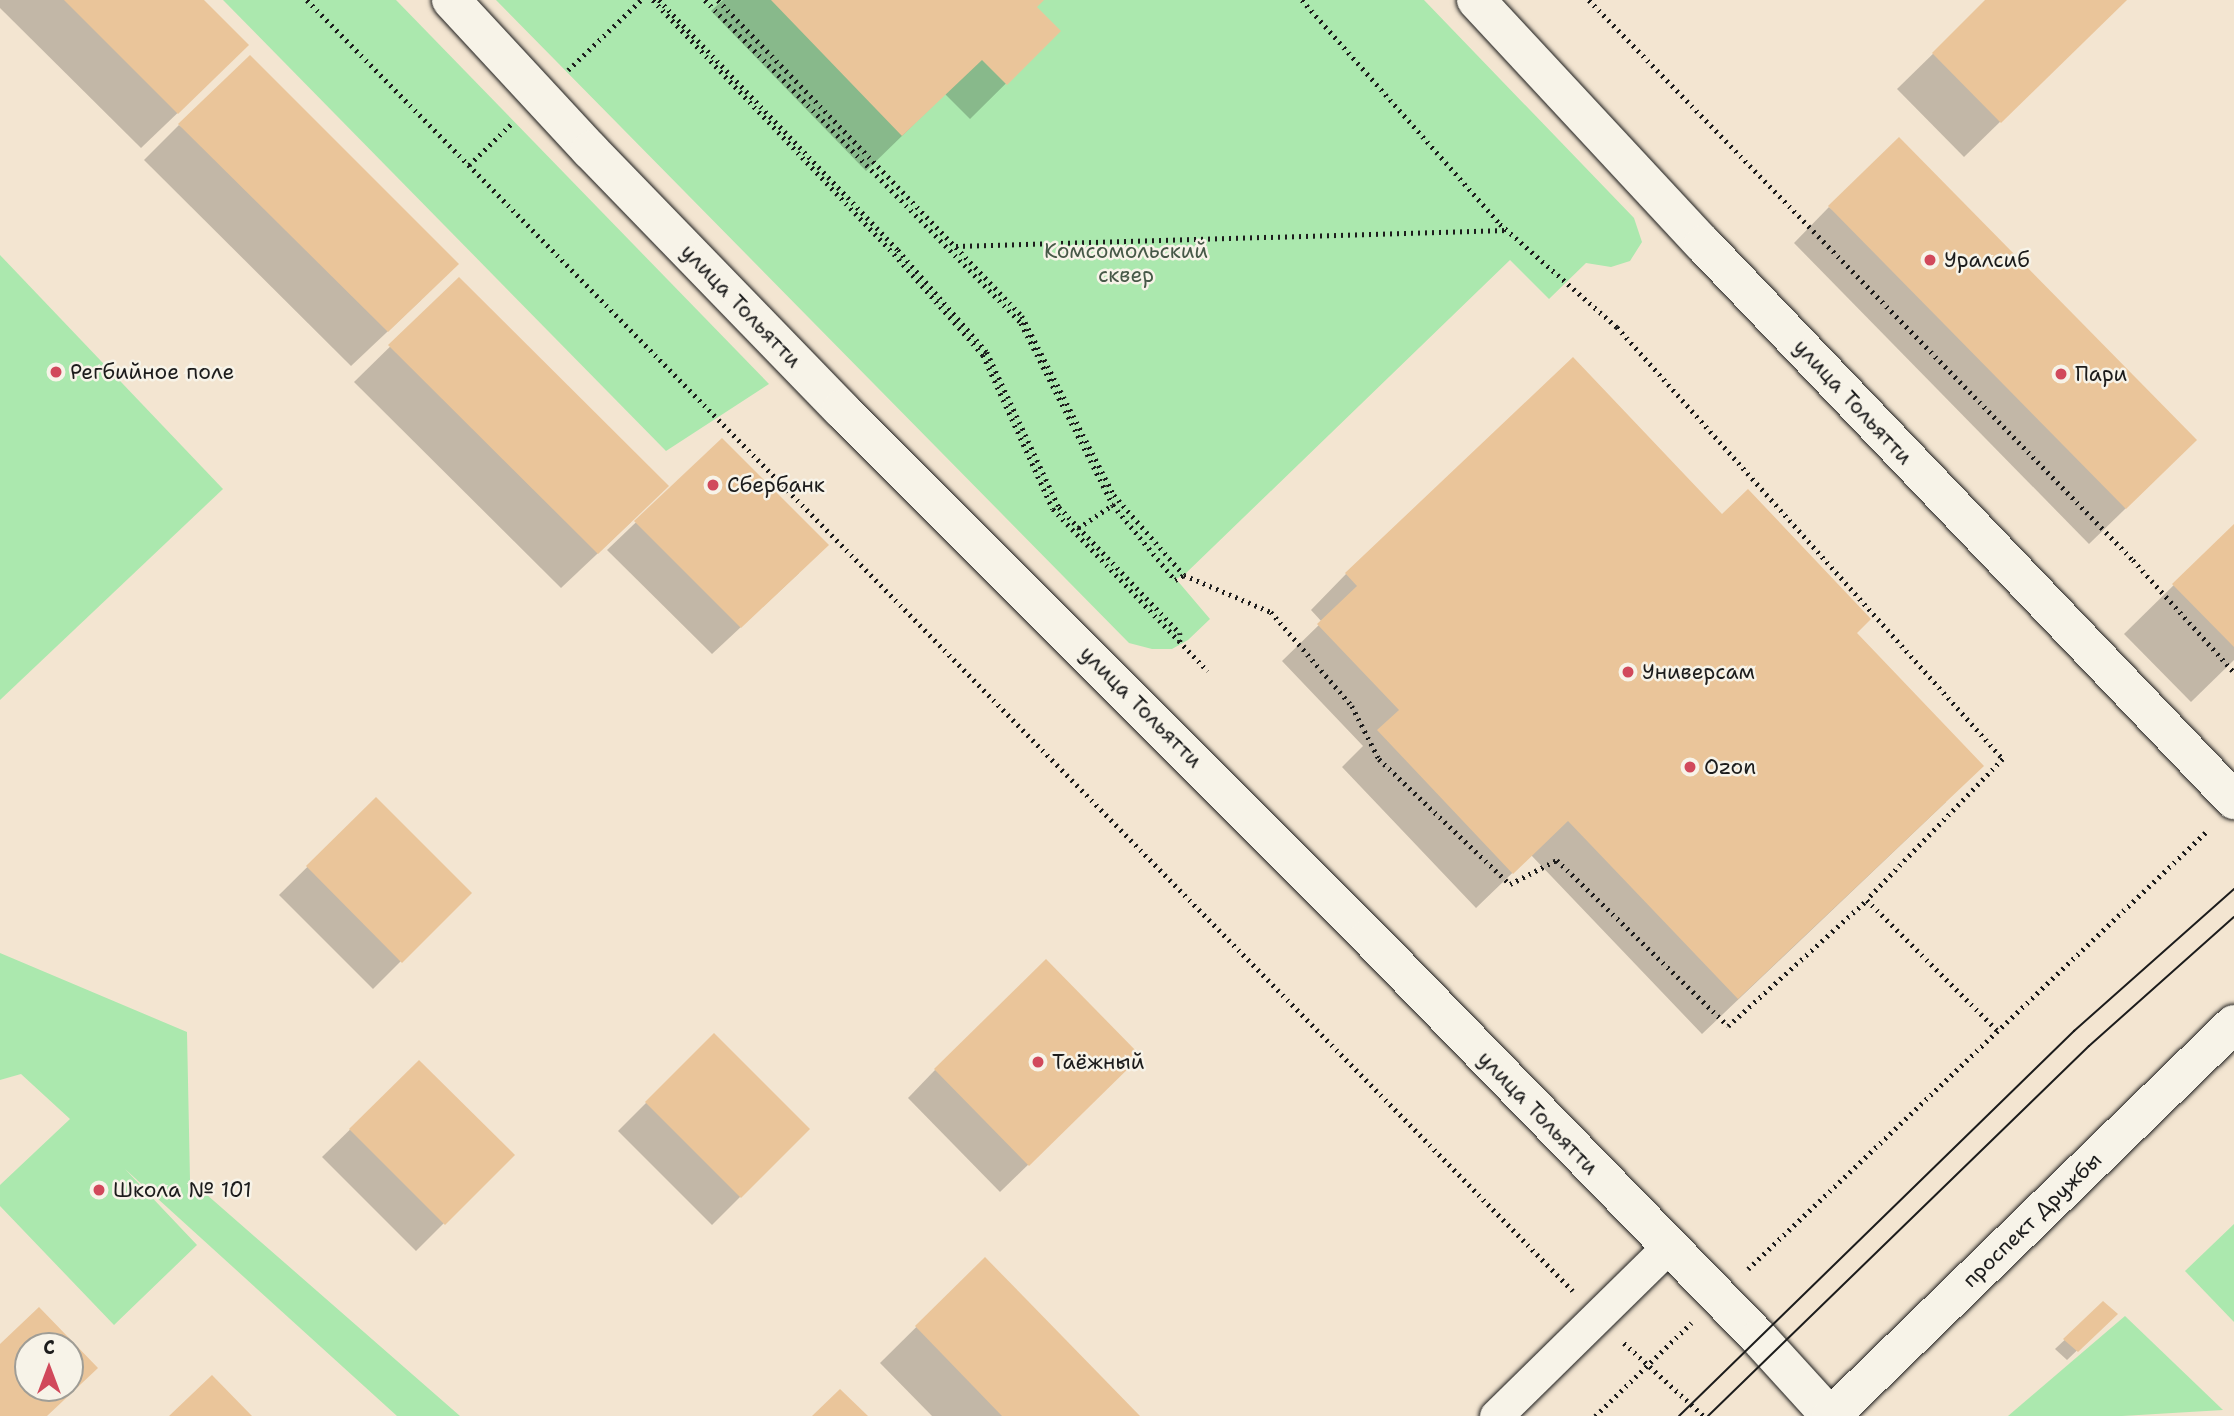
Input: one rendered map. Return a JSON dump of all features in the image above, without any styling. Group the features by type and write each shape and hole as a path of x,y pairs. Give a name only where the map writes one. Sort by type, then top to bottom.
{"street":[{"name":"улица Тольятти","path":"451,0 590,150 841,409 1369,937 1830,1416"},
{"name":"улица Тольятти","path":"1476,0 2225,812"},
{"name":"проспект Дружбы","path":"1830,1416 2234,1024"},
{"path":"1496,1416 1668,1247"}],"path":[{"path":"307,0 1647,1366 1704,1416"},
{"path":"653,0 894,254 984,355 1053,509 1077,529"},
{"path":"659,0 898,250 987,352 1059,507 1180,644 1208,671"},
{"path":"705,0 1021,323 1112,505 1175,580 1184,575"},
{"path":"718,0 1022,316 1118,500 1184,575 1271,612 1352,706 1379,760 1510,884 1558,860 1728,1026 1867,900 2003,759 1617,327 1507,230 1302,0"},
{"path":"1589,0 2133,560 2234,673"},
{"path":"955,246 1507,230"},
{"path":"1077,529 1118,500"},
{"path":"1595,1416 2225,812"},
{"path":"1867,900 1997,1030"}],"green space":[{"path":"223,0 396,0 769,384 666,451"},
{"name":"Комсомольский сквер","path":"496,0 1424,0 1634,218 1642,242 1630,261 1611,267 1586,263 1549,299 1510,260 1184,575 1176,579 1210,619 1188,640 1172,649 1152,649 1129,643"},
{"name":"Регбийное поле","path":"0,255 223,489 0,700"},
{"path":"0,953 187,1032 190,1180 460,1416 397,1416 125,1169 197,1245 114,1325 0,1206 0,1185 70,1119 21,1074 0,1080"},
{"path":"2234,1224 2234,1322 2185,1271"},
{"path":"2125,1316 2223,1410 2122,1416 2008,1416"}],"building":[{"path":"64,0 204,0 249,45 178,114"},
{"path":"771,0 1044,0 1037,7 1061,31 1007,85 982,60 902,136"},
{"path":"1985,0 2127,0 2001,123 1932,53"},
{"path":"250,55 459,264 388,332 178,124"},
{"path":"1899,137 2197,440 2126,509 1828,206"},
{"path":"459,277 669,486 598,554 388,345"},
{"name":"Универсам","path":"1573,357 1722,514 1748,489 1871,619 1857,633 1984,766 1738,999 1568,821 1513,874 1377,730 1399,710 1317,624 1357,586 1345,573"},
{"path":"722,438 829,545 741,628 634,521"},
{"path":"2234,524 2234,647 2172,584"},
{"path":"376,797 472,893 402,963 306,866"},
{"name":"Таёжный","path":"1046,959 1141,1056 1029,1166 934,1069"},
{"path":"714,1033 810,1129 741,1198 645,1102"},
{"path":"419,1060 515,1155 445,1225 349,1129"},
{"path":"985,1257 1140,1416 1002,1416 915,1326"},
{"path":"2103,1301 2118,1314 2078,1352 2063,1339"},
{"path":"39,1307 63,1332 14,1332 14,1402 62,1402 47,1416 0,1416 0,1344"},
{"path":"84,1354 98,1368 84,1381"},
{"path":"212,1375 252,1416 169,1416"},
{"path":"840,1389 868,1416 812,1416"}],"tram line":[{"path":"1679,1416 2074,1031 2234,889"},
{"path":"1708,1416 2089,1046 2234,917"}],"place":[{"name":"Уралсиб","path":"1930,260"},
{"name":"Регбийное поле","path":"56,372"},
{"name":"Пари","path":"2061,374"},
{"name":"Сбербанк","path":"713,485"},
{"name":"Универсам","path":"1628,672"},
{"name":"Ozon","path":"1690,767"},
{"name":"Таёжный","path":"1038,1062"},
{"name":"Школа № 101","path":"99,1190"}]}
